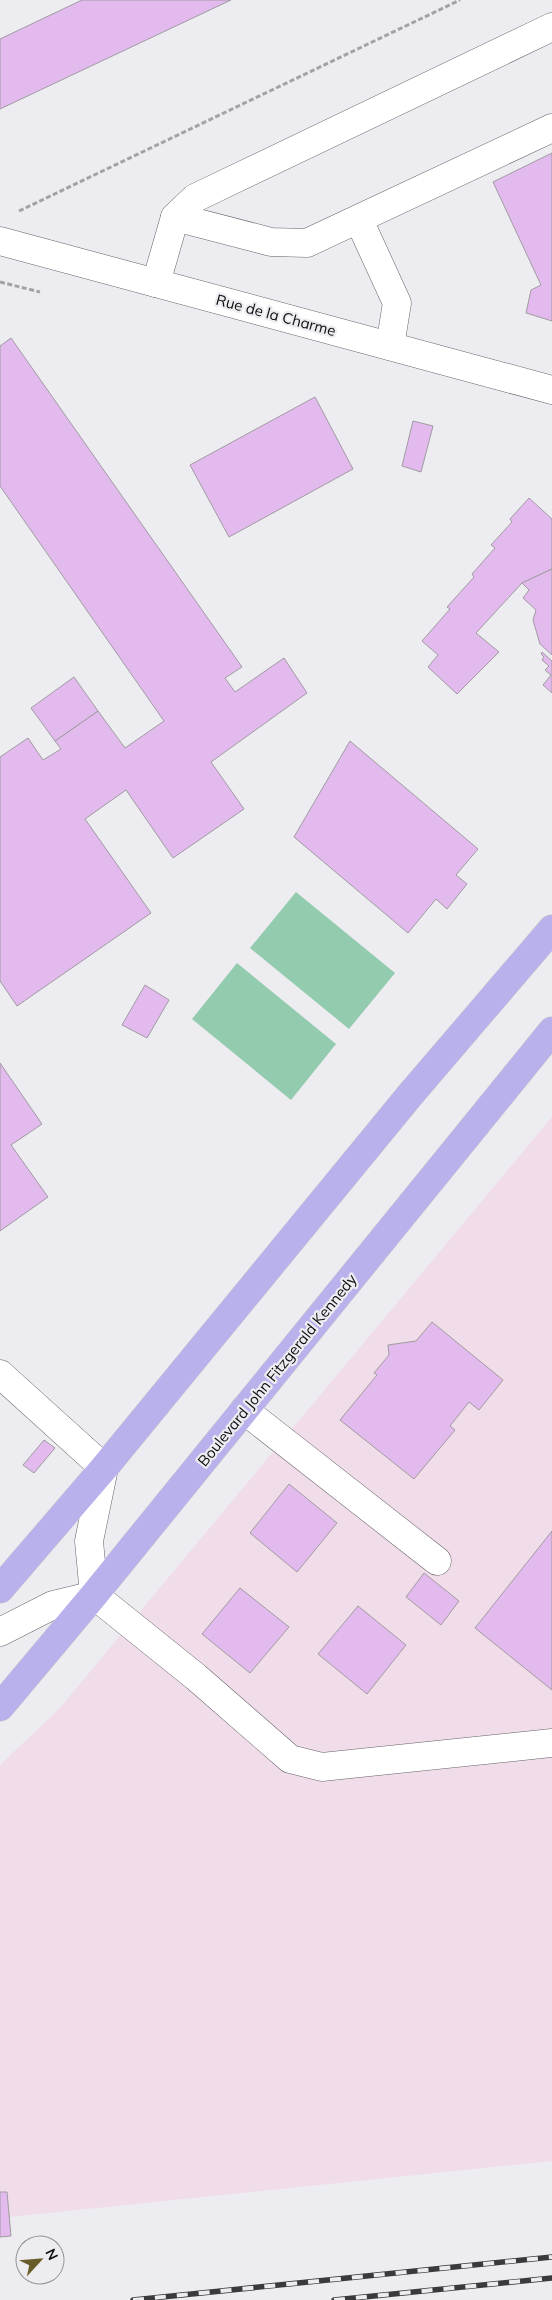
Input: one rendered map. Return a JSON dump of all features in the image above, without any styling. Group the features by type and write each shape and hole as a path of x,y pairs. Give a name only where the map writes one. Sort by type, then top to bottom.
{"main road":[{"path":"0,1589 104,1468 410,1095 542,951 552,928"},
{"name":"Boulevard John Fitzgerald Kennedy","path":"0,1707 94,1595 552,1031"}],"street":[{"path":"156,283 175,217 195,198 552,27"},
{"path":"175,217 271,242 307,243 552,128"},
{"path":"359,220 397,303 390,346"},
{"name":"Rue de la Charme","path":"0,241 552,390"},
{"path":"0,1374 104,1468 89,1541 94,1595 196,1677 290,1759 322,1767 552,1743"},
{"path":"244,1410 437,1562"},
{"path":"0,1632 53,1605 94,1595"}],"path":[{"path":"17,212 460,0"},
{"path":"0,282 40,292"}],"shaded area":[{"path":"552,1117 552,2161 0,2218 0,1765 59,1709"}],"green space":[{"path":"296,892 395,973 349,1029 250,948"},
{"path":"237,963 336,1044 291,1100 192,1019"}],"building":[{"path":"82,0 231,0 0,109 0,39"},
{"path":"552,153 552,321 526,313 531,290 541,285 493,182"},
{"path":"11,338 242,667 225,678 235,692 284,658 307,693 211,762 244,809 173,858 126,790 85,819 151,913 17,1006 0,981 0,757 28,738 43,760 61,749 55,741 98,711 125,748 164,721 0,486 0,346"},
{"path":"315,397 353,469 229,537 190,465"},
{"path":"413,421 433,426 421,472 402,466"},
{"path":"529,498 552,519 552,569 522,583 476,633 499,652 457,694 428,667 438,655 422,641 450,609 447,607 474,577 472,574 495,548 491,545 512,522 510,519"},
{"path":"552,569 552,655 540,644 533,620 536,610 523,598 529,590 522,583"},
{"path":"542,652 552,661 552,693 543,685 551,675 545,670 549,666 542,660 544,657 541,654"},
{"path":"74,677 98,711 55,741 31,708"},
{"path":"350,741 478,849 456,875 467,884 447,909 436,899 408,933 294,837"},
{"path":"145,985 169,1000 147,1038 122,1025"},
{"path":"0,1063 42,1124 11,1145 48,1197 0,1231"},
{"path":"432,1322 503,1380 479,1410 469,1402 450,1426 455,1430 414,1479 340,1420 377,1375 374,1373 389,1355 388,1345 416,1341"},
{"path":"44,1440 55,1448 34,1473 23,1465"},
{"path":"289,1484 337,1523 297,1572 250,1533"},
{"path":"552,1531 552,1690 475,1628"},
{"path":"424,1573 459,1601 441,1625 406,1597"},
{"path":"240,1588 289,1627 250,1673 202,1634"},
{"path":"358,1606 406,1645 367,1694 318,1654"},
{"path":"0,2192 7,2192 11,2236 0,2237"}],"railway":[{"path":"133,2300 552,2257"},
{"path":"334,2300 552,2278"}]}
